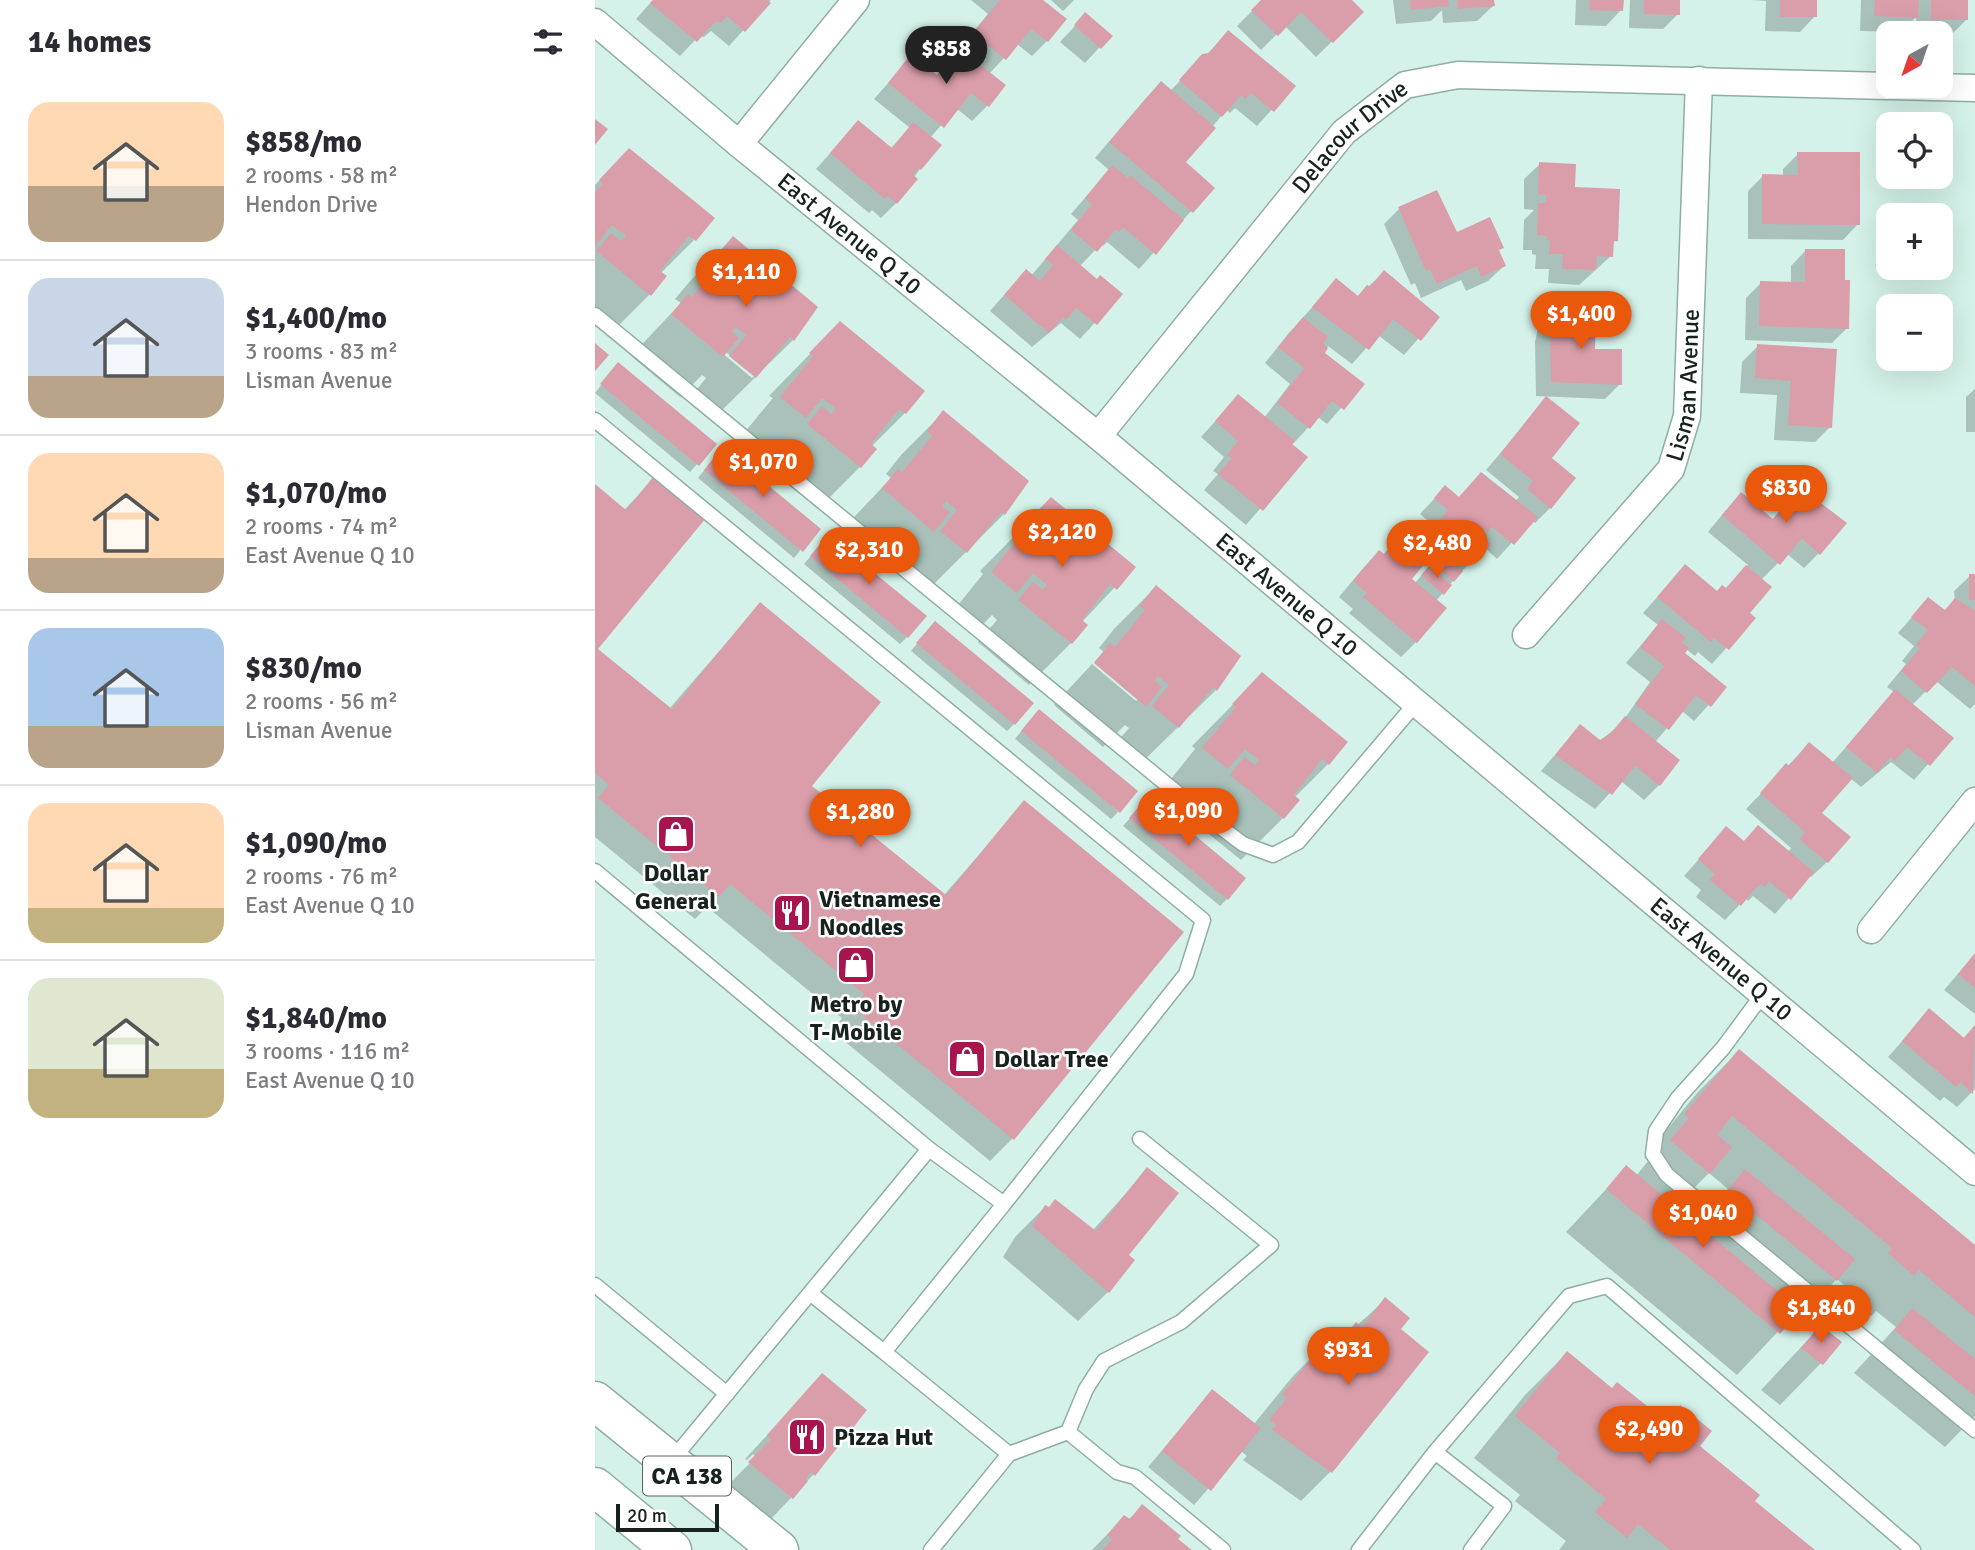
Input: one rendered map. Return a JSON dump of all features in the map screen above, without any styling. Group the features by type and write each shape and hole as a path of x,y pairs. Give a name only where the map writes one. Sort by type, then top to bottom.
{"highway":[{"name":"CA 138","path":"595,1401 779,1550"},
{"name":"CA 138","path":"595,1487 672,1550"}],"street":[{"path":"739,144 856,0"},
{"name":"East Avenue Q 10","path":"595,22 739,144 1098,436 1975,1172"},
{"name":"Delacour Drive","path":"1098,436 1344,132 1405,85 1458,75 1876,86"},
{"name":"Lisman Avenue","path":"1526,635 1671,469 1687,416 1699,80"},
{"name":"Delacour Drive","path":"1953,87 1975,88"},
{"path":"1871,930 1975,802"}],"lane":[{"path":"595,315 1199,811 1243,844 1273,855 1298,842 1416,703"},
{"path":"595,420 1203,920 1186,974 884,1352"},
{"path":"595,871 929,1149 1004,1205"},
{"path":"1763,994 1723,1048 1678,1098 1656,1131 1653,1154 1667,1175 1975,1430"},
{"path":"930,1550 1009,1454 1067,1432 1086,1390 1104,1361 1181,1322 1271,1245 1140,1139"},
{"path":"670,1462 929,1149"},
{"path":"595,1285 727,1394"},
{"path":"1359,1550 1435,1452 1569,1296 1607,1286 1913,1550"},
{"path":"810,1293 1009,1454"},
{"path":"1067,1432 1117,1472 1135,1477 1223,1550"},
{"path":"1435,1452 1504,1506 1471,1550"}],"building":[{"path":"653,0 766,0 771,3 745,32 727,16 721,23 718,21 712,25 697,42 650,3"},
{"path":"1000,0 1043,0 1067,19 1048,42 1031,29 1006,60 973,33"},
{"path":"1261,0 1352,0 1364,12 1333,43 1301,12 1278,36 1251,10"},
{"path":"1410,0 1448,0 1449,6 1411,10"},
{"path":"1457,0 1494,0 1495,6 1458,9"},
{"path":"1590,0 1624,0 1623,11 1589,10"},
{"path":"1644,0 1680,0 1680,15 1644,14"},
{"path":"1780,0 1817,0 1817,17 1780,17"},
{"path":"1875,0 1919,0 1918,18 1874,16"},
{"path":"1931,0 1968,0 1968,20 1931,20"},
{"path":"1085,12 1113,36 1101,49 1074,25"},
{"path":"1228,30 1296,86 1274,112 1251,93 1246,99 1241,95 1222,117 1179,80 1202,54 1209,53"},
{"path":"959,48 1006,85 989,107 971,93 944,128 888,83 911,54 937,75"},
{"path":"1161,81 1216,128 1186,162 1215,188 1193,213 1109,142"},
{"path":"595,119 608,129 595,145"},
{"path":"858,120 892,148 913,122 942,145 921,170 919,168 913,175 918,179 897,204 888,196 885,199 830,153"},
{"path":"629,148 715,218 696,241 689,236 660,271 667,276 651,296 596,251 611,233 621,241 626,236 612,225 595,246 595,192 603,183 599,180"},
{"path":"1797,152 1860,152 1860,225 1762,224 1762,174 1798,175"},
{"path":"1539,162 1576,164 1575,187 1620,189 1618,241 1614,241 1613,257 1597,256 1596,270 1562,269 1563,254 1549,254 1550,240 1547,240 1547,236 1537,235 1538,203 1546,203 1546,195 1538,194"},
{"path":"1112,165 1128,178 1130,175 1184,220 1156,255 1123,227 1119,232 1116,229 1097,252 1071,230 1092,204 1085,198"},
{"path":"1437,190 1457,232 1490,217 1504,248 1499,250 1506,266 1481,277 1477,266 1437,284 1430,269 1426,271 1398,207"},
{"path":"733,236 818,307 794,341 790,337 756,378 729,356 746,335 736,327 732,331 739,338 723,357 671,314 688,294 692,297 722,261 716,256"},
{"path":"1057,245 1097,279 1100,275 1123,294 1097,325 1076,308 1066,320 1063,317 1049,333 1004,295 1026,269 1040,281 1053,265 1045,259"},
{"path":"1805,249 1845,249 1845,280 1850,280 1849,329 1759,326 1760,281 1805,282"},
{"path":"1384,270 1440,317 1421,341 1393,319 1369,350 1312,307 1336,278 1358,296 1367,285 1370,287"},
{"path":"1553,310 1596,311 1595,349 1622,349 1622,385 1551,382 1550,325"},
{"path":"1303,317 1328,337 1323,344 1328,348 1325,353 1365,384 1344,410 1332,401 1310,429 1277,403 1304,368 1278,347"},
{"path":"840,321 925,391 906,414 899,409 871,444 877,449 861,468 807,424 822,406 831,414 836,409 822,398 806,418 780,397 813,356 809,353"},
{"path":"595,343 609,355 595,371"},
{"path":"1757,344 1837,349 1832,428 1788,425 1791,381 1755,378"},
{"path":"618,362 717,444 699,466 600,384"},
{"path":"1238,394 1295,441 1292,444 1308,457 1263,511 1218,474 1232,458 1227,455 1238,441 1215,421"},
{"path":"1546,396 1580,423 1552,458 1576,478 1551,509 1527,489 1533,481 1500,454"},
{"path":"943,410 1029,481 1005,515 1001,512 967,553 940,531 957,510 946,501 942,506 950,512 934,532 882,488 898,469 902,472 932,436 927,431"},
{"path":"722,447 821,529 803,552 704,470"},
{"path":"1481,472 1538,517 1514,545 1492,527 1488,532 1485,529 1480,535 1491,544 1476,562 1434,527 1448,510 1434,498 1445,485 1459,497"},
{"path":"654,476 706,518 598,649 672,709 760,602 881,702 812,786 946,895 1024,800 1184,932 1014,1140 853,1008 864,994 730,884 719,897 598,798 609,785 595,773 595,484 626,510"},
{"path":"1800,487 1847,523 1820,555 1802,538 1780,565 1722,515 1741,492 1773,519"},
{"path":"1051,497 1136,567 1117,590 1110,584 1082,620 1088,625 1072,644 1018,600 1033,582 1043,590 1047,585 1033,573 1017,593 991,572 1024,532 1020,529"},
{"path":"1406,528 1434,552 1412,579 1447,608 1417,643 1363,597 1367,593 1353,581 1379,550 1384,554"},
{"path":"828,535 927,616 908,638 810,556"},
{"path":"1441,552 1463,571 1454,582 1431,562"},
{"path":"1685,564 1717,591 1722,585 1726,588 1746,565 1772,587 1750,613 1756,618 1729,650 1714,638 1711,642 1657,597"},
{"path":"1429,566 1452,585 1444,595 1421,575"},
{"path":"1969,574 1975,574 1975,600 1969,600"},
{"path":"1156,585 1241,656 1217,691 1213,687 1179,728 1152,706 1169,685 1158,676 1155,680 1162,687 1146,707 1094,663 1110,643 1115,647 1145,610 1139,606"},
{"path":"1928,597 1945,610 1955,598 1975,611 1975,686 1952,667 1927,693 1901,671 1920,648 1916,645 1928,630 1911,617"},
{"path":"1662,619 1686,638 1682,643 1689,648 1685,653 1727,687 1711,707 1696,695 1669,730 1635,704 1664,666 1640,647"},
{"path":"935,621 1034,703 1015,725 916,643"},
{"path":"1262,672 1348,742 1329,765 1322,759 1294,795 1300,800 1284,819 1230,775 1244,757 1255,765 1259,760 1245,749 1228,769 1202,748 1236,707 1232,704"},
{"path":"1895,689 1954,738 1930,766 1907,747 1895,761 1890,757 1877,773 1846,747"},
{"path":"1039,709 1138,791 1120,813 1021,731"},
{"path":"1625,716 1680,760 1660,786 1635,766 1612,795 1555,755 1580,724 1600,740 1612,732"},
{"path":"1809,742 1853,778 1822,813 1851,837 1828,863 1799,839 1805,832 1760,793 1786,763 1789,766"},
{"path":"1148,796 1246,878 1228,900 1129,818"},
{"path":"1758,825 1814,872 1791,900 1769,881 1765,887 1762,884 1755,889 1741,906 1710,880 1715,874 1698,859 1726,826 1744,841"},
{"path":"1975,953 1975,988 1958,974"},
{"path":"1929,1008 1964,1038 1975,1025 1973,1094 1960,1082 1956,1087 1902,1041"},
{"path":"1739,1049 1975,1245 1975,1317 1919,1270 1914,1276 1888,1253 1892,1248 1732,1116 1717,1135 1732,1147 1710,1174 1670,1140 1689,1118 1684,1114"},
{"path":"1626,1165 1800,1310 1780,1334 1606,1189"},
{"path":"1147,1167 1179,1193 1129,1255 1135,1260 1109,1293 1032,1226 1045,1205 1049,1207 1055,1199 1096,1231"},
{"path":"1745,1169 1855,1259 1837,1281 1727,1191"},
{"path":"1385,1297 1410,1318 1401,1329 1429,1352 1332,1473 1272,1430 1276,1425 1269,1420 1287,1398 1282,1394 1323,1344 1328,1347 1340,1333 1344,1337 1356,1322 1362,1327"},
{"path":"1912,1308 1975,1359 1975,1396 1894,1330"},
{"path":"1820,1325 1842,1342 1823,1365 1801,1348"},
{"path":"1567,1351 1612,1388 1617,1382 1667,1422 1680,1405 1712,1431 1700,1446 1760,1495 1755,1501 1815,1550 1670,1550 1638,1524 1627,1538 1595,1512 1606,1499 1556,1458 1560,1453 1515,1416"},
{"name":"Pizza Hut","path":"822,1373 867,1410 815,1476 811,1472 806,1479 808,1481 793,1499 748,1462 771,1439 767,1435"},
{"path":"1212,1389 1261,1428 1211,1491 1162,1451"},
{"path":"1142,1504 1181,1536 1178,1539 1192,1550 1103,1550 1112,1539 1107,1535 1124,1515 1130,1519"}],"place":[{"name":"Dollar General","path":"676,834"},
{"name":"Vietnamese Noodles","path":"792,913"},
{"name":"Metro by T-Mobile","path":"856,965"},
{"name":"Dollar Tree","path":"967,1059"},
{"name":"Pizza Hut","path":"807,1437"}]}
